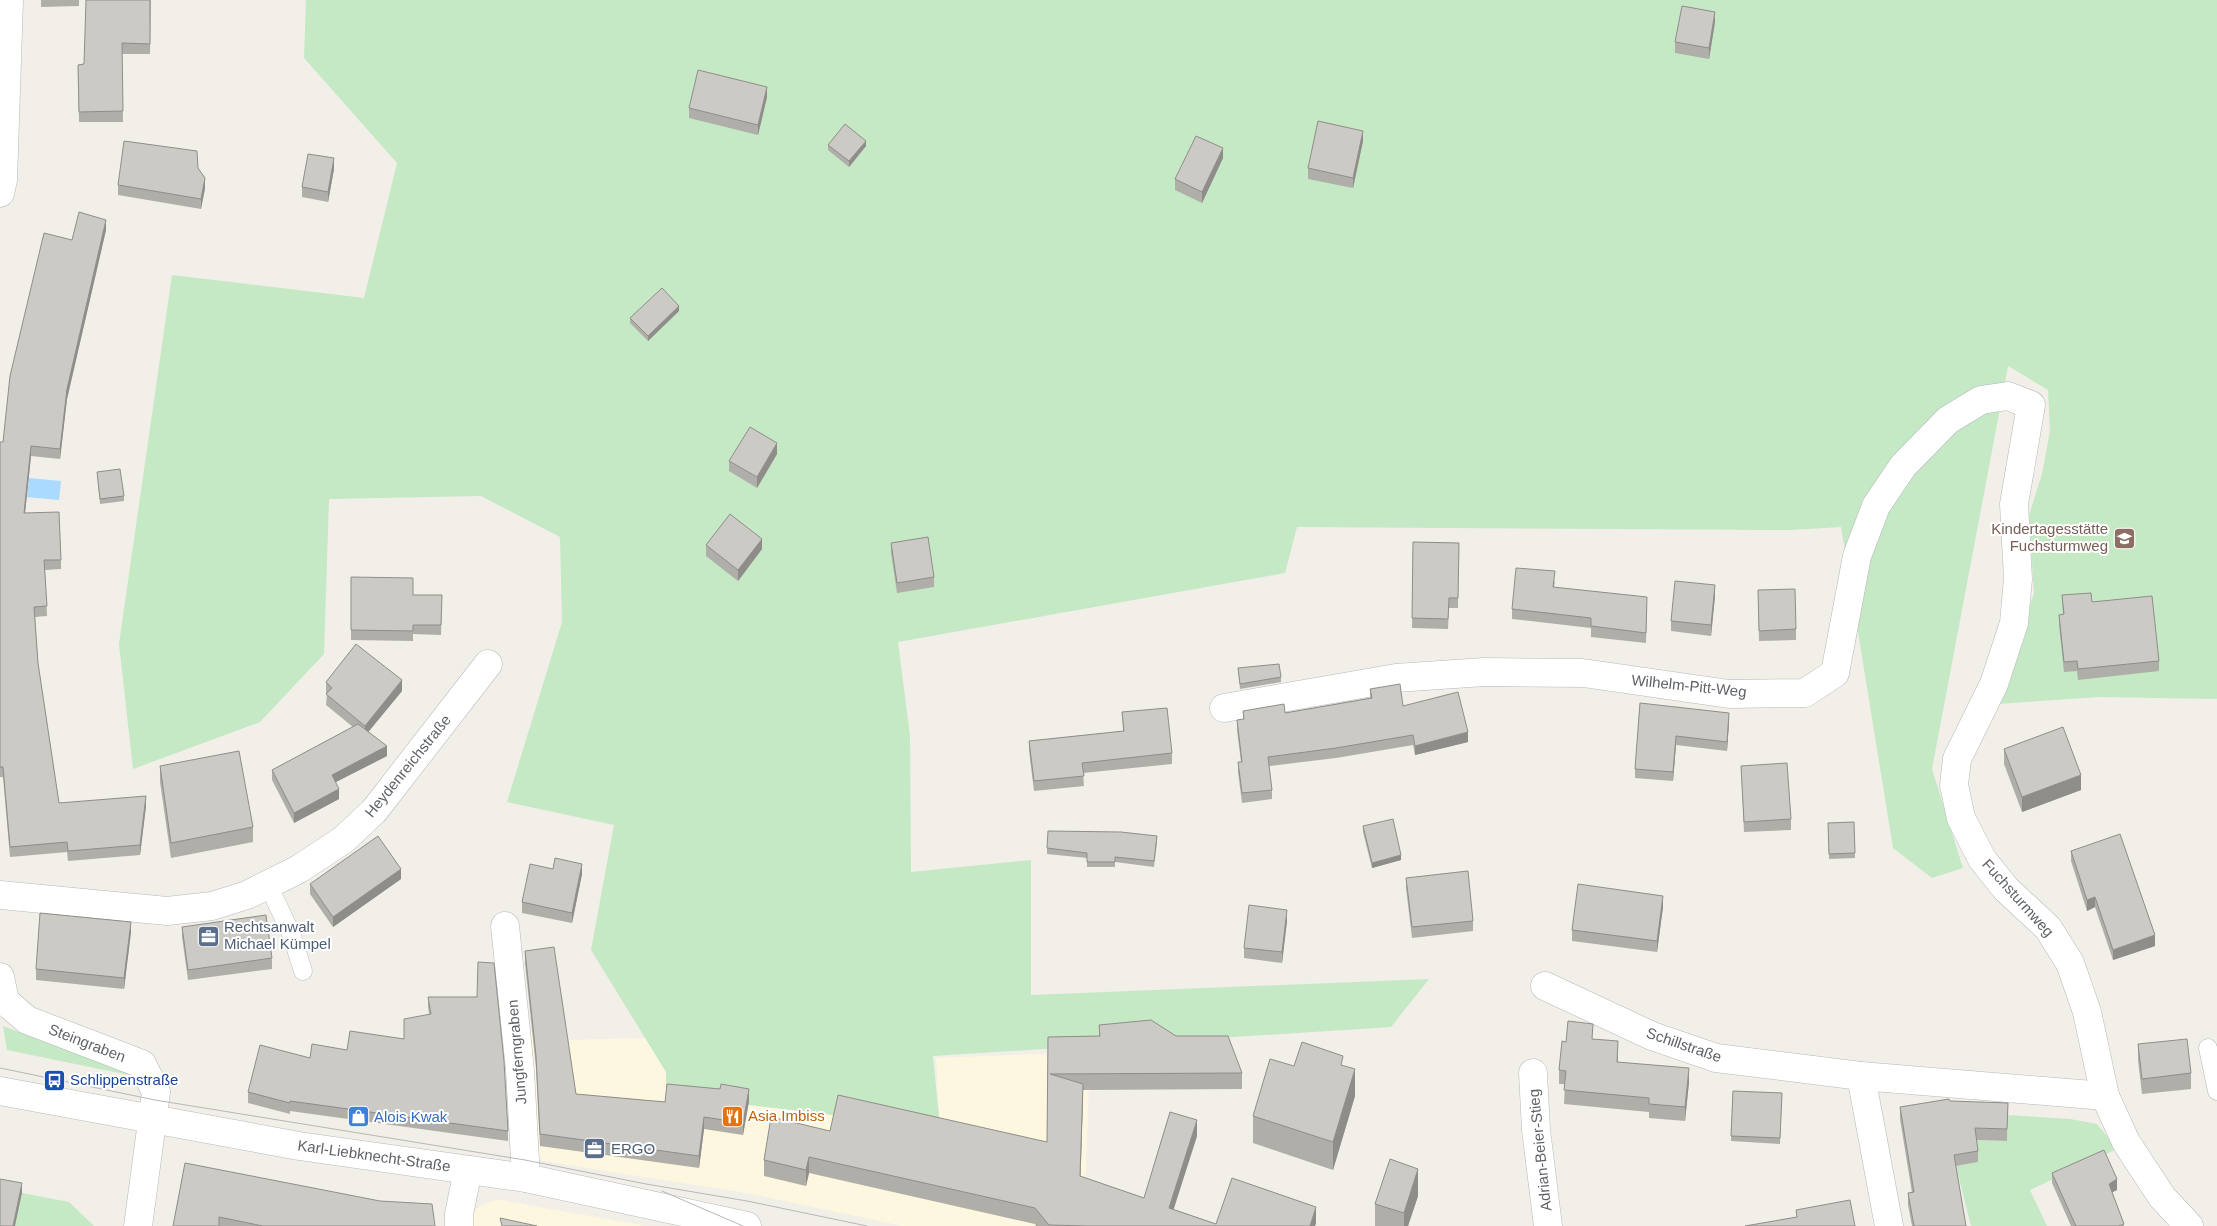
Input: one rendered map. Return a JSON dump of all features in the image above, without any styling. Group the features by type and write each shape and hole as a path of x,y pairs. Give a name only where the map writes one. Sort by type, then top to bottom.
{"street":[{"path":"1,184 6,4"},
{"name":"Wilhelm-Pitt-Weg","path":"1224,708 1396,678 1484,672 1583,674 1729,694 1805,693 1835,673 1856,556 1876,506 1903,466 1948,420 1981,400 2008,396 2031,405"},
{"name":"Fuchsturmweg","path":"2031,405 2014,504 2018,579 2014,624 1994,684 1957,758 1954,785 1961,818 1982,859 2006,889 2048,928 2070,962 2087,1012 2104,1096 2126,1142 2162,1197 2188,1226"},
{"name":"Heydenreichstraße","path":"0,895 167,911 212,906 248,895 299,869 343,840 374,811 488,664"},
{"name":"Jungferngraben","path":"506,926 520,1070 526,1178"},
{"name":"Steingraben","path":"0,977 5,1001 27,1020 142,1064 156,1092 153,1119"},
{"name":"Schillstraße","path":"1545,986 1652,1036 1716,1058 1861,1076 2104,1096"},
{"name":"Adrian-Beier-Stieg","path":"1533,1073 1536,1130 1548,1226"},
{"path":"1861,1076 1889,1226"},
{"name":"Karl-Liebknecht-Straße","path":"0,1091 299,1146 526,1178 747,1226"},
{"path":"138,1226 153,1119"},
{"path":"459,1226 459,1214 468,1170"}],"lane":[{"path":"268,885 291,933 303,971"},
{"path":"2208,1048 2217,1091"}],"shaded area":[{"path":"539,1028 567,1040 646,1038 666,1072 666,1095 940,1128 936,1058 1090,1052 1084,1226 903,1226 752,1194 531,1159 523,1032"},
{"path":"500,1200 646,1226 466,1226 476,1209 491,1201"}],"green space":[{"path":"306,0 2217,0 2217,699 2098,697 1998,704 2034,593 2029,515 2042,474 2050,431 2048,390 2008,366 1932,769 1963,868 1932,878 1893,848 1841,527 1790,530 1297,527 1285,573 898,642 910,736 911,872 1031,860 1031,995 1429,979 1391,1027 933,1056 940,1128 666,1095 666,1072 591,950 614,825 507,802 562,622 560,537 481,496 329,499 324,654 260,722 133,769 119,644 172,275 364,298 397,163 304,58"},
{"path":"3,1026 74,1053 134,1072 134,1076 7,1050"},
{"path":"2008,1115 2070,1119 2097,1124 2117,1149 2030,1190 2047,1226 1971,1226 1956,1166 1978,1162 1975,1140 2007,1141"},
{"path":"22,1193 69,1202 94,1226 15,1226"}],"water":[{"path":"29,478 61,481 59,500 27,497"}],"building":[{"path":"86,0 150,0 150,44 122,43 123,111 79,112 78,65 84,64"},
{"path":"1682,6 1715,12 1709,48 1675,42"},
{"path":"698,70 767,87 758,125 689,108"},
{"path":"1318,121 1363,131 1353,178 1308,168"},
{"path":"845,124 866,141 849,161 828,145"},
{"path":"1196,136 1223,148 1202,192 1175,179"},
{"path":"124,141 197,151 198,168 205,178 201,199 118,185"},
{"path":"308,154 334,158 328,192 302,187"},
{"path":"79,212 106,220 67,389 60,449 31,446 24,513 59,512 61,560 44,560 47,606 34,607 38,663 59,803 146,796 140,845 68,851 67,842 10,847 3,767 0,767 0,442 3,442 10,376 44,233 72,240"},
{"path":"662,288 679,306 648,336 630,318"},
{"path":"750,427 777,443 757,477 729,461"},
{"path":"120,469 124,496 100,499 97,472"},
{"path":"730,514 762,539 738,570 706,545"},
{"path":"928,537 934,577 897,583 891,543"},
{"path":"1413,542 1459,543 1458,598 1449,598 1448,619 1412,618"},
{"path":"1516,568 1555,571 1553,587 1647,597 1646,633 1591,626 1591,618 1512,609"},
{"path":"351,577 413,578 413,595 442,595 441,625 413,625 413,631 351,630"},
{"path":"1675,581 1715,585 1711,625 1671,621"},
{"path":"1795,589 1796,629 1759,631 1758,590"},
{"path":"2091,593 2092,602 2152,596 2159,661 2078,669 2077,661 2064,662 2059,615 2064,614 2062,595"},
{"path":"356,644 402,680 365,726 326,694 332,688 326,682"},
{"path":"1279,664 1281,677 1240,684 1238,668"},
{"path":"1400,684 1403,706 1458,692 1468,732 1415,746 1413,735 1268,757 1272,790 1242,793 1238,762 1242,762 1237,720 1244,719 1243,711 1284,704 1285,713 1372,698 1370,689"},
{"path":"1640,703 1729,713 1727,742 1676,736 1673,772 1635,769"},
{"path":"1167,708 1172,753 1082,763 1084,776 1034,781 1029,741 1124,731 1122,712"},
{"path":"358,724 387,746 332,775 339,789 294,813 272,770"},
{"path":"2063,727 2081,775 2022,797 2004,749"},
{"path":"239,751 253,827 171,843 160,766"},
{"path":"1787,763 1791,819 1744,822 1741,766"},
{"path":"1393,819 1401,855 1372,863 1363,826"},
{"path":"1854,822 1855,853 1829,854 1828,823"},
{"path":"1048,831 1121,832 1157,836 1154,861 1115,857 1115,862 1087,862 1087,853 1047,848"},
{"path":"2120,834 2155,935 2113,950 2095,897 2087,900 2071,851"},
{"path":"378,836 401,869 333,917 310,884"},
{"path":"555,858 582,864 572,913 522,902 530,864 553,869"},
{"path":"1468,871 1473,921 1412,927 1406,878"},
{"path":"1578,884 1663,896 1657,941 1572,930"},
{"path":"1249,905 1287,910 1282,952 1244,948"},
{"path":"40,913 131,922 124,978 36,969"},
{"path":"266,915 272,958 188,970 182,927"},
{"path":"554,947 576,1094 665,1102 667,1084 720,1089 721,1084 749,1089 743,1123 704,1117 699,1156 540,1134 536,1056 525,951"},
{"path":"478,962 494,963 504,1061 508,1131 290,1101 290,1103 248,1092 260,1045 310,1058 312,1044 347,1050 350,1031 404,1039 404,1019 431,1014 428,997 477,997"},
{"path":"1151,1020 1176,1036 1228,1036 1242,1073 1050,1074 1083,1084 1080,1176 1144,1198 1170,1112 1197,1120 1169,1208 1216,1224 1232,1178 1316,1207 1310,1226 1049,1225 1035,1208 809,1157 806,1170 764,1160 771,1117 830,1131 838,1095 1047,1142 1048,1037 1100,1036 1099,1025"},
{"path":"1568,1021 1593,1024 1592,1039 1618,1041 1617,1062 1689,1068 1685,1107 1649,1104 1649,1098 1564,1090 1566,1071 1559,1070 1562,1041 1566,1042"},
{"path":"2187,1039 2191,1073 2142,1079 2138,1044"},
{"path":"1302,1042 1343,1056 1341,1065 1355,1069 1333,1142 1253,1116 1270,1059 1294,1066"},
{"path":"1733,1091 1782,1093 1780,1138 1731,1136"},
{"path":"1949,1099 1950,1101 2008,1103 2007,1129 1975,1128 1978,1151 1954,1155 1966,1226 1914,1226 1908,1193 1914,1192 1900,1107"},
{"path":"2104,1150 2117,1179 2109,1184 2124,1224 2119,1226 2076,1226 2052,1173"},
{"path":"1390,1159 1418,1169 1404,1213 1375,1204"},
{"path":"185,1163 380,1201 432,1204 435,1226 263,1226 219,1217 219,1226 173,1226"},
{"path":"0,1179 22,1183 13,1226 0,1226"},
{"path":"1850,1200 1855,1226 1745,1226 1797,1217 1796,1210"},
{"path":"500,1218 537,1226 502,1226"}],"tram line":[{"path":"0,1068 155,1100 525,1160 646,1184 747,1201 867,1226"},
{"path":"662,1191 743,1226"}],"place":[{"name":"Kindertagesstätte Fuchsturmweg","path":"2124,538"},
{"name":"Rechtsanwalt Michael Kümpel","path":"208,936"},
{"name":"Schlippenstraße","path":"54,1080"},
{"name":"Asia Imbiss","path":"732,1116"},
{"name":"Alois Kwak","path":"358,1117"},
{"name":"ERGO","path":"595,1149"}]}
